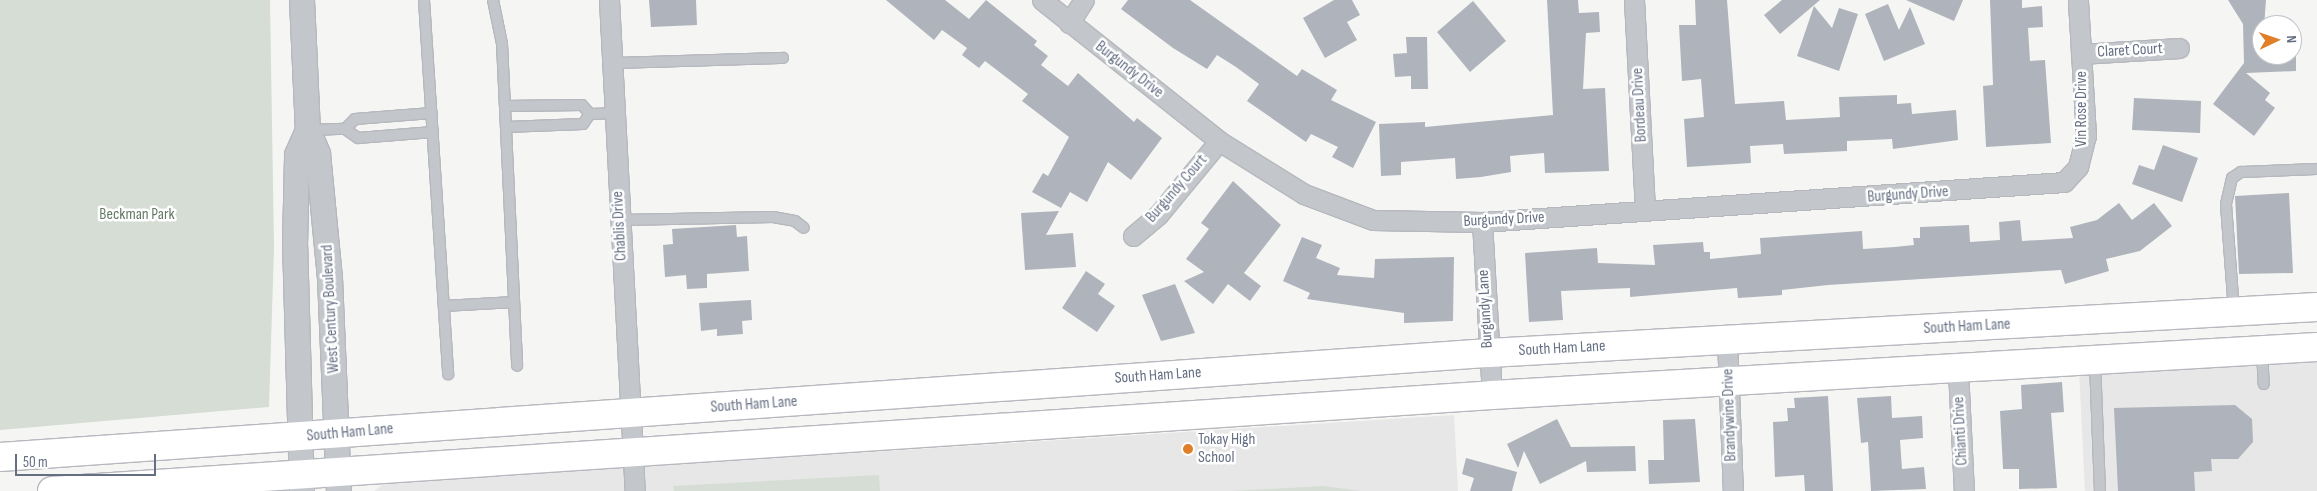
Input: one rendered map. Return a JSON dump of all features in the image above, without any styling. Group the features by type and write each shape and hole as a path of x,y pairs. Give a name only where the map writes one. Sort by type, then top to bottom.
{"main road":[{"name":"South Ham Lane","path":"0,457 301,438 1489,353 1727,338 2317,307"},
{"path":"52,491 339,481 632,451 1492,395 1958,370 2317,348"}],"street":[{"name":"West Century Boulevard","path":"302,0 308,130 320,173 338,434 339,481"},
{"name":"Chablis Drive","path":"609,0 632,451"},
{"name":"Burgundy Drive","path":"1042,0 1219,141 1338,210 1373,220 1482,222 2034,187"},
{"path":"1069,23 1084,0"},
{"name":"Bordeau Drive","path":"1634,0 1645,211"},
{"name":"Vin Rose Drive","path":"2034,187 2064,182 2078,167 2086,136 2078,0"},
{"name":"Claret Court","path":"2081,54 2180,48"},
{"name":"West Century Boulevard","path":"302,483 295,246 297,155 308,130"},
{"name":"Burgundy Court","path":"1133,236 1158,215 1219,141"},
{"name":"Burgundy Lane","path":"1482,222 1492,395"},
{"name":"Brandywine Drive","path":"1727,338 1733,491"},
{"name":"Chianti Drive","path":"1958,370 1964,491"},
{"path":"632,451 635,491"}],"lane":[{"path":"424,0 448,374"},
{"path":"493,0 502,44 517,366"},
{"path":"612,63 783,58"},
{"path":"505,106 582,105 590,114"},
{"path":"345,129 355,119 432,113"},
{"path":"590,114 615,113"},
{"path":"506,127 583,124 590,114"},
{"path":"308,130 345,129 358,138 433,132"},
{"path":"2234,311 2226,204 2232,178 2241,172 2317,168"},
{"path":"620,220 773,217 795,221 804,228"},
{"path":"444,306 514,302"},
{"path":"2262,351 2264,384"},
{"path":"2095,362 2100,491"}],"shaded area":[{"path":"2317,354 2317,491 2085,491 2079,370"},
{"name":"Tokay High School","path":"1454,415 1458,491 374,491 385,483"}],"green space":[{"name":"Beckman Park","path":"0,0 270,0 274,247 269,407 0,430"},
{"path":"879,475 880,491 674,491 673,486"},
{"path":"1323,486 1361,491 1231,491"}],"building":[{"path":"649,0 696,0 697,25 651,27"},
{"path":"886,0 945,0 969,19 986,0 1037,41 1034,45 1048,56 1041,65 1068,86 1078,73 1134,122 1137,118 1162,138 1131,180 1108,162 1087,202 1070,192 1061,208 1032,192 1043,173 1048,176 1069,137 1022,101 1028,94 985,61 979,68 962,55 967,48 942,30 934,40"},
{"path":"1128,0 1190,0 1297,76 1302,69 1337,90 1331,100 1376,122 1353,168 1332,157 1338,147 1311,134 1306,142 1247,101 1259,84 1236,67 1217,55 1207,69 1173,48 1121,9"},
{"path":"1334,0 1352,0 1360,15 1347,22 1357,40 1325,58 1303,18"},
{"path":"1547,0 1578,0 1579,13 1599,12 1600,32 1586,33 1583,89 1605,88 1609,171 1545,173 1544,153 1510,156 1511,172 1481,177 1456,179 1455,158 1401,162 1401,175 1381,176 1379,124 1425,122 1425,127 1553,115"},
{"path":"1695,0 1727,0 1735,104 1784,101 1786,120 1840,117 1839,97 1897,95 1897,104 1911,103 1912,114 1956,110 1958,140 1893,149 1892,139 1847,141 1847,151 1784,154 1783,144 1750,146 1751,163 1687,167 1684,119 1704,117 1701,79 1682,81 1679,25 1696,25"},
{"path":"1782,0 1820,0 1780,34 1764,15"},
{"path":"1906,0 1963,0 1954,21"},
{"path":"1990,0 2022,0 2022,8 2042,6 2043,27 2028,28 2030,61 2045,60 2051,143 1986,147 1983,86 1993,85"},
{"path":"2228,0 2266,0 2265,15 2252,15 2252,65 2296,65 2296,71 2246,73 2270,93 2265,100 2275,108 2254,136 2213,104 2244,63 2243,24"},
{"path":"1473,1 1506,41 1470,72 1437,32"},
{"path":"1888,4 1899,30 1910,7 1925,44 1884,61 1865,14"},
{"path":"1814,6 1832,28 1839,8 1858,14 1839,71 1797,56"},
{"path":"1406,37 1427,37 1428,89 1411,89 1411,76 1395,77 1393,54 1407,53"},
{"path":"2134,98 2201,101 2200,133 2132,130"},
{"path":"2163,145 2198,158 2182,202 2132,184 2139,165 2154,170"},
{"path":"1233,181 1281,225 1244,273 1261,286 1250,301 1228,284 1213,304 1184,281 1204,272 1186,259 1209,229 1201,223"},
{"path":"2289,193 2293,273 2239,274 2235,196"},
{"path":"2119,203 2132,220 2154,203 2172,226 2140,251 2106,259 2109,271 2065,284 2061,270 1828,285 1782,290 1782,295 1738,298 1737,288 1630,297 1630,288 1561,291 1563,320 1529,322 1525,253 1597,248 1598,263 1655,265 1653,245 1703,242 1704,252 1710,252 1710,259 1761,254 1760,238 1862,231 1863,249 1914,245 1913,238 1920,238 1920,227 1969,225 1970,242 2000,240 1999,222 2020,220 2022,241 2073,238 2070,227 2097,220"},
{"path":"1059,211 1046,235 1073,233 1076,267 1025,270 1021,213"},
{"path":"736,225 737,237 747,236 749,271 707,274 707,288 687,289 686,275 665,277 663,245 673,244 672,229"},
{"path":"1302,237 1322,245 1316,258 1340,268 1337,275 1374,278 1375,259 1454,257 1453,321 1404,323 1404,313 1307,299 1310,293 1283,281"},
{"path":"1086,271 1105,284 1098,294 1115,306 1097,332 1062,308"},
{"path":"1175,284 1195,333 1161,341 1142,295"},
{"path":"751,300 752,320 742,321 743,334 717,336 717,329 701,331 699,303"},
{"path":"2062,382 2064,412 2051,413 2057,488 2019,489 2019,469 2003,469 2000,411 2022,409 2021,385"},
{"path":"1828,396 1833,491 1805,491 1804,475 1775,477 1773,422 1788,421 1787,408 1795,408 1794,398"},
{"path":"1891,396 1892,418 1922,416 1923,438 1900,440 1902,469 1924,467 1926,489 1871,491 1868,442 1861,443 1857,398"},
{"path":"2235,405 2252,419 2253,442 2238,459 2211,459 2212,471 2194,472 2195,491 2118,491 2114,408"},
{"path":"1557,419 1571,447 1635,446 1636,471 1587,472 1586,461 1540,484 1524,451 1518,468 1507,444"},
{"path":"1695,419 1700,482 1649,484 1648,460 1664,460 1663,420"},
{"path":"1466,458 1517,472 1512,491 1470,491 1474,478 1462,474"}],"place":[{"name":"Tokay High School","path":"1188,449"}]}
